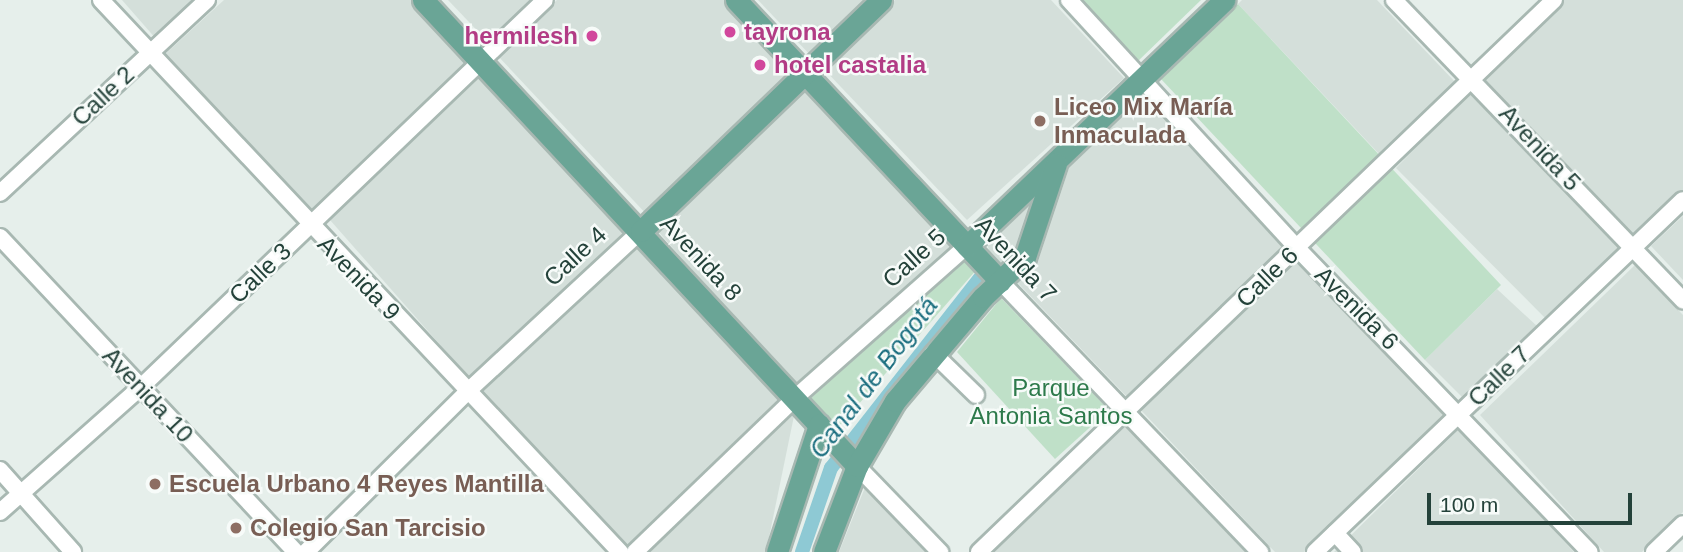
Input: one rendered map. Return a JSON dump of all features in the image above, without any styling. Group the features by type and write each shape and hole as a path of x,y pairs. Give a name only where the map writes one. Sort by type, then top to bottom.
{"main road":[{"name":"Avenida 8","path":"423,0 847,455"},
{"name":"Avenida 7","path":"736,0 1000,281"},
{"name":"Calle 4","path":"641,231 881,0"},
{"name":"Calle 5","path":"967,246 1056,164 1224,0"},
{"path":"824,552 847,455 889,409 933,353 1025,257 1056,164"},
{"path":"777,552 819,425"}],"street":[{"name":"Avenida 9","path":"100,0 309,226 620,552"},
{"name":"Calle 2","path":"0,193 207,0"},
{"name":"Calle 3","path":"0,512 141,387 545,0"},
{"name":"Avenida 6","path":"1069,0 1297,248 1460,413 1590,552"},
{"name":"Avenida 5","path":"1394,0 1473,77 1683,300"},
{"name":"Calle 6","path":"979,552 1554,0"},
{"name":"Calle 7","path":"1315,552 1683,200"},
{"name":"Calle 4","path":"306,552 468,391 641,231"},
{"name":"Avenida 10","path":"0,237 296,552"},
{"name":"Calle 5","path":"635,552 795,398 967,246"},
{"name":"Avenida 7","path":"1000,281 1260,552"},
{"path":"933,353 976,395"},
{"name":"Avenida 8","path":"847,455 940,552"},
{"path":"0,470 74,552"},
{"path":"1654,552 1683,524"},
{"path":"1335,533 1353,552"}],"shaded area":[{"path":"122,0 199,0 157,40"},
{"path":"224,0 411,0 467,63 309,212 163,56"},
{"path":"448,0 536,0 489,43"},
{"path":"557,0 741,0 803,66 649,217 498,56"},
{"path":"758,0 874,0 813,58"},
{"path":"895,0 1051,0 1124,78 967,220 822,67"},
{"path":"1242,0 1377,0 1457,84 1381,156 1238,4"},
{"path":"1559,0 1683,0 1683,195 1636,239 1481,77"},
{"path":"481,74 625,231 472,381 330,220"},
{"path":"804,83 956,242 798,390 656,229"},
{"path":"1476,86 1627,247 1550,323 1396,168"},
{"path":"1145,87 1288,247 1132,402 990,254 986,239"},
{"path":"1683,216 1683,280 1651,246"},
{"path":"640,241 789,402 628,551 480,391"},
{"path":"1297,257 1445,417 1304,552 1275,552 1139,408"},
{"path":"1635,265 1683,315 1683,512 1642,552 1604,552 1480,415"},
{"path":"1497,289 1538,327 1463,398 1425,360"},
{"path":"795,411 766,552 647,552"},
{"path":"1125,422 1254,552 987,552"},
{"path":"1460,428 1574,552 1334,552"},
{"path":"868,480 937,552 839,552"}],"green space":[{"path":"1075,0 1201,0 1136,63"},
{"path":"1238,4 1501,285 1425,360 1161,79"},
{"path":"963,256 978,268 836,430 808,401"},
{"name":"Parque Antonia Santos","path":"1001,298 1109,410 1055,459 957,352"}],"waterway":[{"name":"Canal de Bogotá","path":"802,552 831,468 980,278"}],"place":[{"name":"tayrona","path":"730,32"},
{"name":"hermilesh","path":"592,36"},
{"name":"hotel castalia","path":"760,65"},
{"name":"Liceo Mix María Inmaculada","path":"1040,121"},
{"name":"Escuela Urbano 4 Reyes Mantilla","path":"155,484"},
{"name":"Colegio San Tarcisio","path":"236,528"}]}
